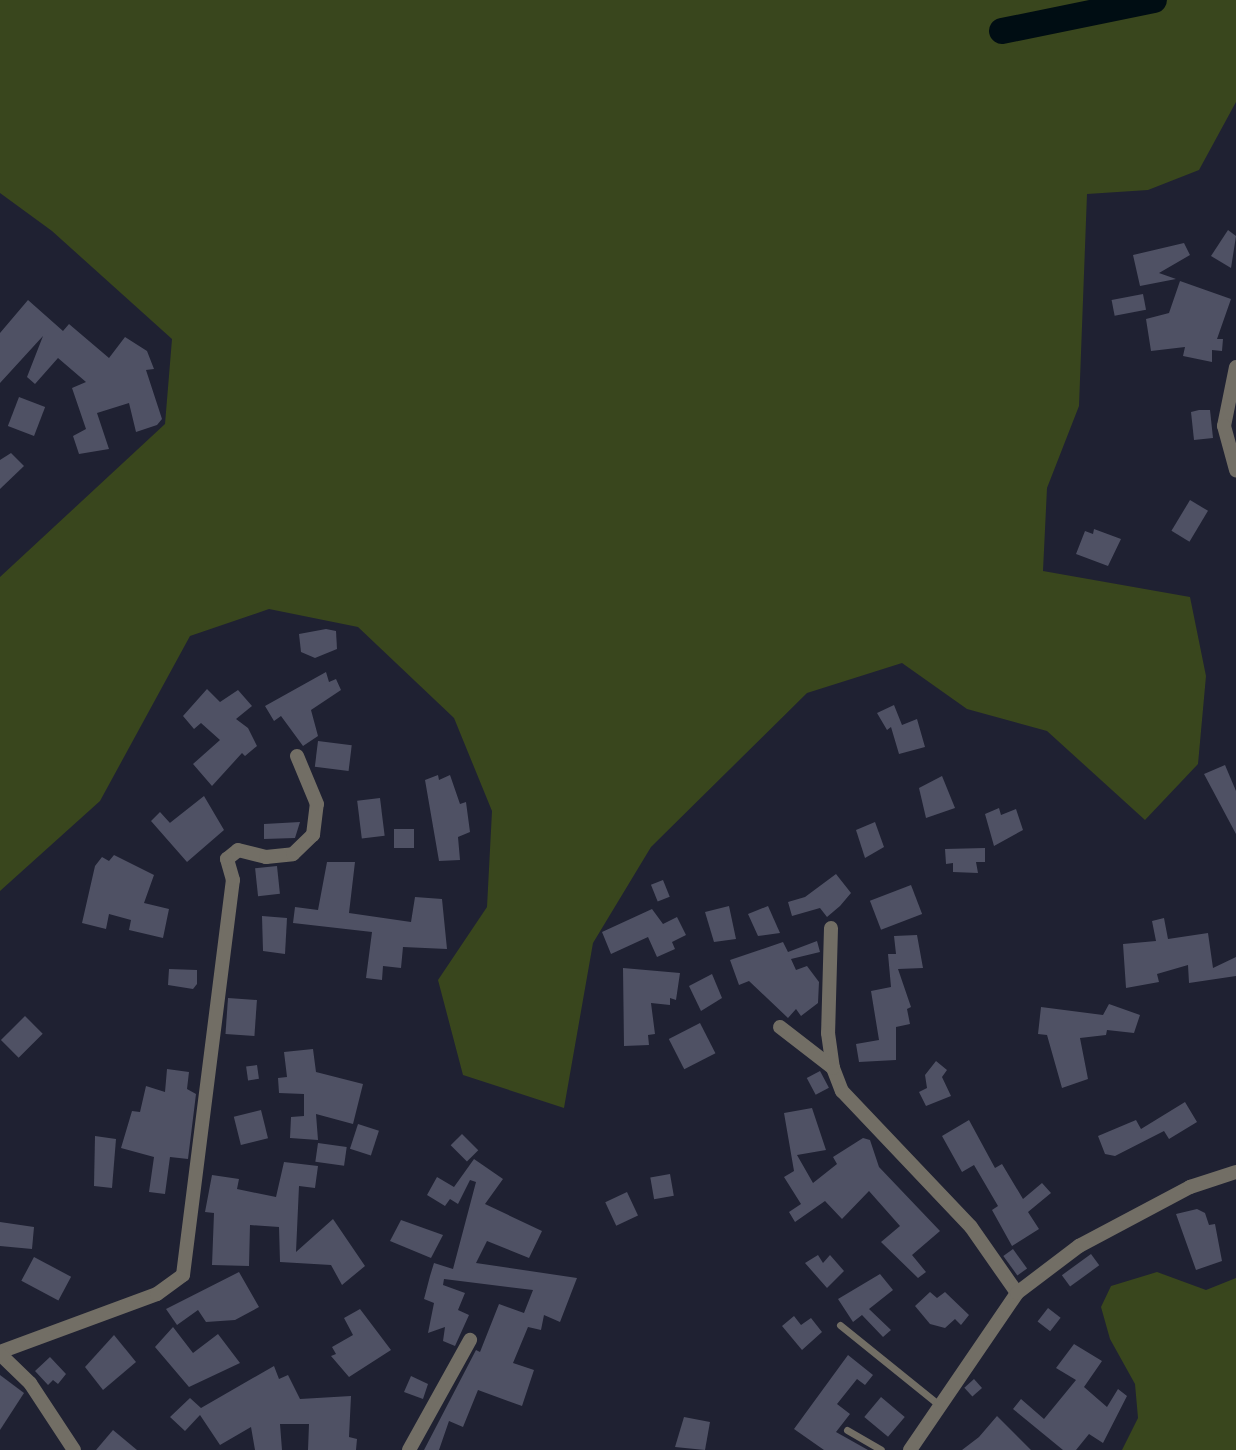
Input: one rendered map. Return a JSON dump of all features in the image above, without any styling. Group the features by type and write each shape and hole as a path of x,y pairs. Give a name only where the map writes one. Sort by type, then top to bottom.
{"street":[{"path":"1236,367 1224,426 1236,470"},
{"path":"74,1450 30,1383 0,1353 157,1294 183,1275 233,880 227,859 238,850 266,857 293,854 313,835 317,804 297,756"},
{"path":"831,928 833,1068"},
{"path":"780,1027 833,1068 850,1101 971,1227 1017,1293"},
{"path":"910,1450 1017,1293 1079,1246 1190,1187 1236,1172"},
{"path":"409,1450 470,1340"}],"lane":[{"path":"840,1325 939,1405"},
{"path":"847,1430 881,1450"}],"green space":[{"path":"0,0 1236,0 1236,102 1199,170 1148,190 1087,194 1079,406 1047,488 1043,571 1190,597 1206,676 1198,764 1145,820 1047,731 967,709 902,663 807,693 651,847 593,943 564,1108 463,1075 438,980 487,907 492,811 454,718 358,627 269,609 190,636 100,801 0,891 0,577 165,424 172,339 52,231 0,193"},
{"path":"1157,1272 1206,1290 1236,1278 1236,1450 1122,1450 1138,1418 1135,1384 1110,1339 1101,1307 1111,1286"}],"building":[{"path":"1228,230 1236,236 1231,268 1211,256"},
{"path":"1184,243 1190,255 1159,273 1176,279 1140,286 1133,255"},
{"path":"1180,281 1231,299 1217,339 1223,339 1222,351 1212,350 1212,362 1183,356 1185,347 1151,351 1146,319 1169,313"},
{"path":"1143,294 1146,310 1115,316 1112,300"},
{"path":"28,300 63,331 69,324 109,358 125,337 147,351 154,369 146,370 162,419 157,425 136,432 129,403 97,413 109,449 79,454 73,436 86,429 72,388 86,382 58,358 35,384 27,377 43,336 0,383 0,333"},
{"path":"19,397 45,407 34,436 8,426"},
{"path":"1210,410 1213,438 1194,440 1191,412"},
{"path":"11,453 24,466 0,489 0,460"},
{"path":"1190,500 1208,511 1189,542 1171,531"},
{"path":"1094,529 1121,539 1108,566 1076,554 1085,531 1093,534"},
{"path":"326,629 336,631 337,649 315,658 301,652 299,634"},
{"path":"326,672 329,682 336,679 341,690 311,710 318,736 303,746 281,716 274,721 265,706"},
{"path":"207,689 220,702 238,690 252,706 236,719 248,728 257,746 245,756 242,753 212,786 193,764 220,740 201,723 194,729 183,716"},
{"path":"894,705 902,725 917,719 925,747 899,754 891,727 887,730 877,713"},
{"path":"318,741 352,745 349,771 315,767"},
{"path":"1225,765 1236,791 1236,834 1204,774"},
{"path":"438,775 439,780 450,775 460,804 466,802 470,832 458,837 460,860 439,861 425,780"},
{"path":"942,776 955,808 926,818 919,788"},
{"path":"204,796 224,830 187,862 151,821 160,812 170,823"},
{"path":"380,798 385,836 362,839 357,801"},
{"path":"999,808 1001,815 1016,809 1023,830 994,846 985,814"},
{"path":"300,822 295,838 264,839 264,824"},
{"path":"875,822 884,847 865,858 856,830"},
{"path":"394,829 414,829 414,848 394,848"},
{"path":"985,848 985,862 976,862 978,873 953,872 953,863 946,864 945,849"},
{"path":"114,855 154,875 144,903 169,909 163,938 129,930 131,920 109,914 106,929 82,923 95,866 102,857 109,861"},
{"path":"327,862 355,862 349,913 411,922 415,897 442,899 447,949 403,947 401,968 383,966 382,980 366,978 372,932 293,923 295,907 318,910"},
{"path":"277,866 280,894 258,896 255,868"},
{"path":"836,874 851,893 840,906 827,917 820,908 792,916 788,902 805,897"},
{"path":"663,880 670,897 658,902 651,885"},
{"path":"911,885 922,914 881,930 870,901"},
{"path":"729,906 736,939 714,942 705,912"},
{"path":"768,906 780,933 758,936 748,914"},
{"path":"652,909 663,924 677,917 686,935 672,942 675,949 657,957 648,937 611,954 602,932"},
{"path":"262,916 287,918 285,954 263,951"},
{"path":"1164,918 1168,939 1208,933 1213,968 1236,957 1236,976 1189,983 1188,965 1157,974 1159,982 1126,988 1123,944 1156,941 1152,921"},
{"path":"917,935 923,968 898,969 911,1007 907,1009 910,1024 896,1027 896,1060 859,1062 856,1044 879,1040 871,991 891,987 888,954 896,954 894,936"},
{"path":"817,941 820,952 791,959 796,970 807,966 819,982 818,1003 801,1016 796,1009 788,1018 749,981 739,985 730,960 783,942 788,952"},
{"path":"623,968 680,973 676,1000 670,998 670,1005 651,1003 655,1034 648,1035 649,1045 624,1046"},
{"path":"169,969 197,970 197,984 193,989 168,985"},
{"path":"712,974 722,998 701,1011 689,986"},
{"path":"228,998 257,1000 254,1036 225,1034"},
{"path":"1109,1004 1140,1015 1134,1033 1107,1030 1106,1035 1080,1038 1088,1079 1062,1088 1047,1035 1038,1034 1041,1007 1103,1015"},
{"path":"25,1016 43,1034 19,1058 1,1040"},
{"path":"700,1023 715,1053 684,1069 669,1039"},
{"path":"313,1049 316,1072 363,1084 353,1124 316,1114 318,1140 290,1138 291,1117 304,1116 304,1094 279,1093 278,1078 287,1077 284,1052"},
{"path":"936,1061 947,1070 942,1077 951,1096 926,1106 919,1092 927,1088 925,1075"},
{"path":"257,1065 259,1079 248,1080 246,1067"},
{"path":"167,1069 189,1072 187,1089 196,1094 188,1159 170,1157 165,1194 149,1192 154,1157 121,1148 132,1111 140,1112 146,1086 165,1092"},
{"path":"820,1071 829,1088 816,1095 807,1078"},
{"path":"1185,1102 1197,1122 1169,1139 1164,1131 1115,1156 1105,1154 1098,1136 1136,1120 1141,1129"},
{"path":"812,1108 826,1150 797,1155 813,1183 837,1164 833,1157 863,1138 870,1140 879,1167 940,1231 912,1255 926,1272 918,1278 881,1242 900,1226 869,1191 842,1219 825,1201 795,1222 789,1212 801,1204 784,1177 794,1171 784,1113"},
{"path":"261,1110 268,1138 241,1145 234,1117"},
{"path":"969,1120 995,1168 1002,1164 1023,1199 1042,1183 1051,1193 1028,1212 1039,1229 1012,1246 992,1210 998,1206 974,1165 962,1172 942,1136"},
{"path":"358,1124 379,1131 371,1156 350,1149"},
{"path":"462,1134 478,1150 467,1162 451,1145"},
{"path":"95,1136 116,1139 112,1188 94,1186"},
{"path":"318,1143 347,1147 344,1166 315,1162"},
{"path":"474,1159 503,1179 485,1204 542,1231 529,1258 487,1241 476,1263 577,1278 560,1322 544,1315 541,1330 528,1327 513,1363 534,1370 522,1406 478,1390 463,1427 449,1421 439,1450 424,1450 476,1350 480,1352 499,1304 524,1313 533,1290 444,1279 443,1285 465,1293 458,1310 469,1315 455,1346 443,1341 445,1327 428,1333 434,1303 424,1299 434,1263 453,1269 476,1182 470,1180 458,1204 450,1199 445,1206 427,1195 437,1177 454,1187"},
{"path":"284,1162 318,1166 315,1188 299,1186 296,1252 333,1219 365,1266 342,1285 331,1265 280,1262 279,1227 250,1225 249,1266 212,1265 214,1213 205,1212 212,1175 239,1179 237,1189 276,1197"},
{"path":"670,1174 674,1196 654,1199 650,1177"},
{"path":"627,1192 638,1216 616,1226 605,1202"},
{"path":"1197,1209 1205,1213 1209,1225 1215,1224 1222,1261 1196,1270 1176,1214"},
{"path":"401,1220 443,1235 431,1258 390,1241"},
{"path":"0,1222 34,1227 32,1249 0,1246"},
{"path":"1013,1249 1027,1268 1017,1275 1003,1256"},
{"path":"1091,1254 1099,1265 1070,1286 1062,1275"},
{"path":"818,1255 823,1263 830,1255 844,1271 827,1288 805,1263"},
{"path":"34,1257 71,1277 58,1301 21,1281"},
{"path":"239,1272 259,1307 235,1320 206,1322 198,1310 177,1325 166,1309"},
{"path":"880,1274 893,1290 869,1309 891,1330 883,1337 862,1315 853,1322 838,1299"},
{"path":"930,1292 937,1298 945,1292 969,1315 961,1325 955,1319 945,1328 930,1324 915,1306"},
{"path":"1048,1308 1061,1318 1050,1331 1038,1321"},
{"path":"360,1309 391,1350 349,1377 331,1356 336,1354 332,1347 353,1335 344,1318"},
{"path":"794,1316 801,1325 811,1318 822,1332 802,1350 782,1326"},
{"path":"173,1327 193,1353 218,1334 240,1363 189,1387 155,1347"},
{"path":"114,1335 136,1362 103,1390 85,1367"},
{"path":"1074,1344 1102,1361 1084,1387 1107,1407 1118,1389 1127,1396 1103,1443 1089,1434 1076,1450 1063,1450 1013,1409 1021,1399 1044,1419 1076,1380 1056,1368"},
{"path":"848,1355 873,1375 865,1385 857,1379 837,1404 850,1414 836,1432 868,1450 824,1450 794,1429"},
{"path":"50,1357 66,1374 58,1384 53,1380 48,1385 35,1371"},
{"path":"274,1366 279,1379 288,1375 300,1399 351,1396 349,1437 357,1439 356,1450 308,1450 309,1424 280,1424 282,1450 255,1450 251,1427 220,1445 200,1415 185,1431 170,1417 190,1398 201,1408"},
{"path":"0,1375 24,1393 0,1430"},
{"path":"411,1376 428,1384 423,1399 404,1392"},
{"path":"974,1379 982,1388 972,1397 964,1388"},
{"path":"881,1397 905,1417 888,1437 864,1417"},
{"path":"997,1416 1031,1450 962,1450 979,1437"},
{"path":"684,1417 710,1422 705,1450 675,1447"},
{"path":"113,1430 137,1450 96,1450"}],"waterway":[{"path":"1002,31 1154,0"}]}
